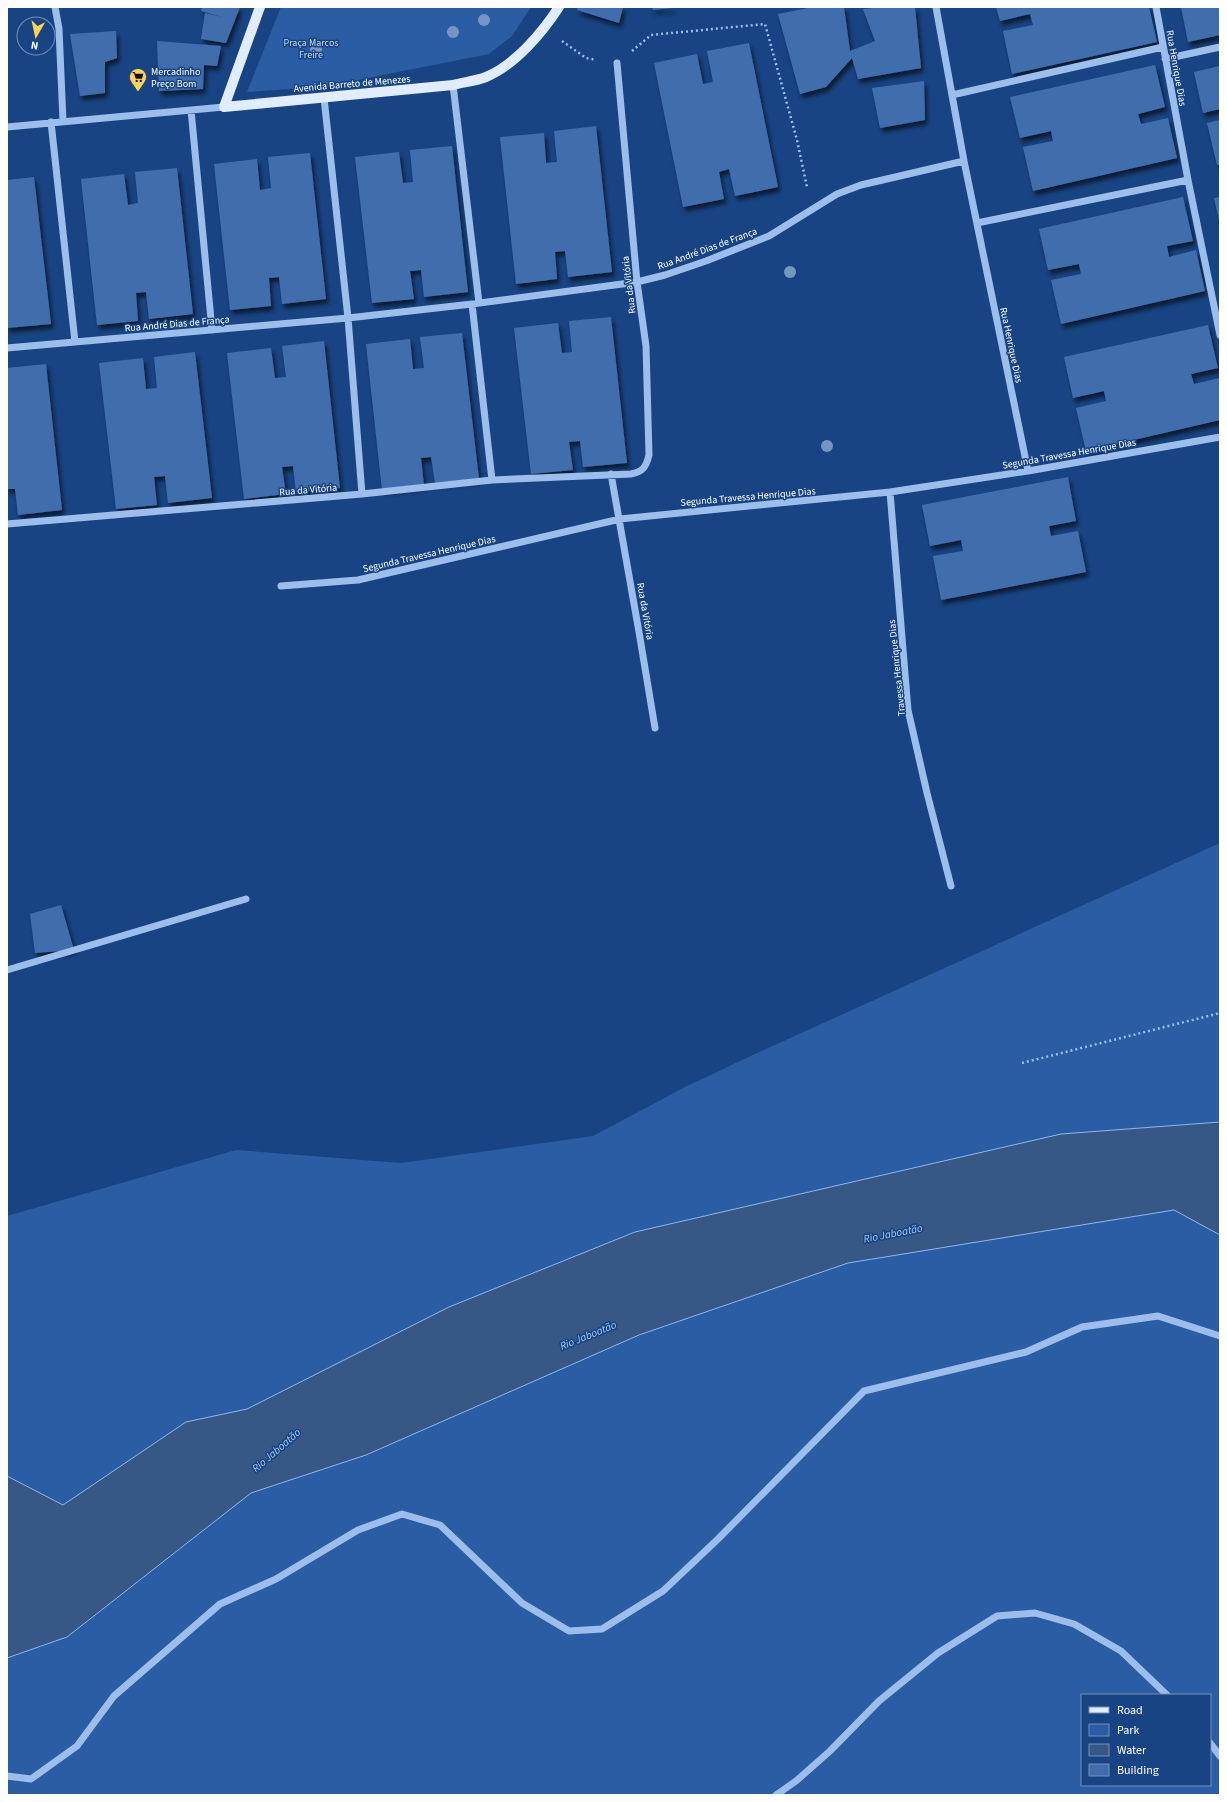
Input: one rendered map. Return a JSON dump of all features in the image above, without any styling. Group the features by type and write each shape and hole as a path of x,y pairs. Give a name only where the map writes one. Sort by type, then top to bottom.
{"main road":[{"path":"224,107 260,7"},
{"name":"Avenida Barreto de Menezes","path":"224,107 453,85 485,77 504,67 530,43 545,27 559,7"}],"street":[{"path":"55,7 60,29 63,121"},
{"name":"Rua Henrique Dias","path":"936,7 976,224 1028,471"},
{"name":"Rua Henrique Dias","path":"1156,7 1188,180 1220,335"},
{"path":"952,94 1163,47"},
{"path":"1165,60 1220,47"},
{"name":"Rua da Vitória","path":"7,524 362,494 492,480 631,474 640,471 647,464 648,456 646,346 637,282 617,63"},
{"path":"453,85 476,304 492,480"},
{"path":"324,98 348,318 362,494"},
{"path":"7,127 224,107"},
{"path":"191,110 212,330"},
{"path":"51,122 75,342"},
{"name":"Rua André Dias de França","path":"7,348 348,318 476,304 637,282 665,275 706,261 768,236 837,194 861,185 964,161"},
{"path":"976,224 1188,180"},
{"name":"Segunda Travessa Henrique Dias","path":"281,586 358,580 620,519 890,492 1028,471 1220,436"},
{"name":"Rua da Vitória","path":"611,474 655,728"},
{"name":"Travessa Henrique Dias","path":"890,492 908,710 927,793 951,886"},
{"path":"7,970 246,899"},
{"path":"7,1776 31,1779 77,1746 114,1696 220,1604 276,1579 358,1530 402,1514 440,1525 522,1603 569,1631 602,1629 663,1591 746,1512 864,1391 1026,1352 1082,1327 1158,1316 1220,1336"},
{"path":"776,1795 796,1781 825,1756 879,1701 920,1667 938,1653 997,1616 1035,1614 1074,1624 1122,1650 1166,1694"},
{"path":"1211,1744 1220,1756"}],"path":[{"path":"545,27 586,58 617,63 651,35 765,24 796,140 812,210"},
{"path":"1022,1062 1220,1013"}],"green space":[{"name":"Praça Marcos Freire","path":"281,7 531,7 512,36 489,54 322,87 247,92"},
{"path":"1220,843 1220,1122 1061,1134 635,1232 449,1307 247,1409 186,1422 63,1505 7,1476 7,1216 236,1150 401,1163 593,1136 685,1087 755,1054"},
{"path":"1174,1210 1220,1235 1220,1795 7,1795 7,1658 67,1637 251,1493 366,1455 639,1335 848,1263"}],"water":[{"name":"Rio Jaboatão","path":"1220,1122 1220,1235 1174,1210 848,1263 639,1335 366,1455 251,1493 67,1637 7,1658 7,1476 63,1505 186,1422 247,1409 449,1307 635,1232 1061,1134"}],"building":[{"path":"202,7 240,7 226,43 201,39 205,13 222,17 201,11"},
{"path":"578,7 623,7 619,23 577,10"},
{"path":"652,7 674,7 674,8 653,10"},
{"path":"813,7 844,7 850,51 875,41 863,9 883,7 915,7 921,68 858,79 852,58 826,87 800,94 778,14"},
{"path":"996,7 1149,7 1157,42 1012,74 1003,31 1033,25 1030,14 1000,21"},
{"path":"1181,7 1220,7 1220,35 1188,42"},
{"path":"116,31 117,58 105,62 105,93 80,96 70,34"},
{"path":"157,41 221,46 217,66 204,65 203,89 159,91"},
{"path":"749,43 778,187 735,196 729,169 719,172 724,199 683,207 654,63 697,54 703,84 713,82 707,51"},
{"path":"1155,65 1165,107 1138,114 1141,124 1168,118 1177,158 1033,191 1023,147 1053,141 1051,131 1020,138 1010,97"},
{"path":"1220,66 1220,109 1203,113 1194,72"},
{"path":"924,81 925,120 880,128 872,88"},
{"path":"1220,120 1220,165 1217,165 1207,123"},
{"path":"596,126 612,272 568,277 565,251 555,252 557,279 516,284 500,137 544,133 546,163 557,162 554,131"},
{"path":"452,146 468,292 424,297 421,270 410,271 414,299 372,303 355,157 399,152 403,183 413,182 410,150"},
{"path":"310,153 326,299 282,304 279,277 269,278 271,306 230,310 214,164 257,159 260,190 271,188 268,157"},
{"path":"177,168 193,314 149,319 146,292 136,293 138,321 97,325 81,179 124,174 128,205 138,203 135,172"},
{"path":"34,177 51,324 7,328 7,180"},
{"path":"1183,197 1193,241 1167,246 1169,257 1196,250 1205,291 1061,324 1051,280 1081,274 1079,264 1048,270 1039,229"},
{"path":"1220,197 1220,220 1219,220 1214,198"},
{"path":"611,317 627,463 583,467 580,441 569,442 573,470 531,474 514,328 558,323 562,353 572,352 569,321"},
{"path":"1208,325 1218,368 1191,374 1194,384 1220,378 1220,420 1086,451 1076,408 1106,401 1104,391 1073,398 1064,357"},
{"path":"462,333 479,479 435,483 431,457 421,458 424,485 382,490 366,344 410,339 413,369 424,368 420,337"},
{"path":"324,341 340,488 296,492 293,466 282,467 286,494 244,499 227,353 271,348 275,378 286,377 282,346"},
{"path":"195,352 212,498 168,503 165,476 154,477 157,505 116,509 99,363 143,358 146,389 157,388 154,357"},
{"path":"46,364 62,510 18,515 15,489 7,489 7,368"},
{"path":"1068,477 1076,521 1049,526 1051,536 1078,531 1086,572 941,600 933,556 963,551 961,540 930,546 922,505"},
{"path":"61,905 74,950 35,953 30,914"}],"place":[{"name":"Mercadinho Preço Bom","path":"138,92"}]}
